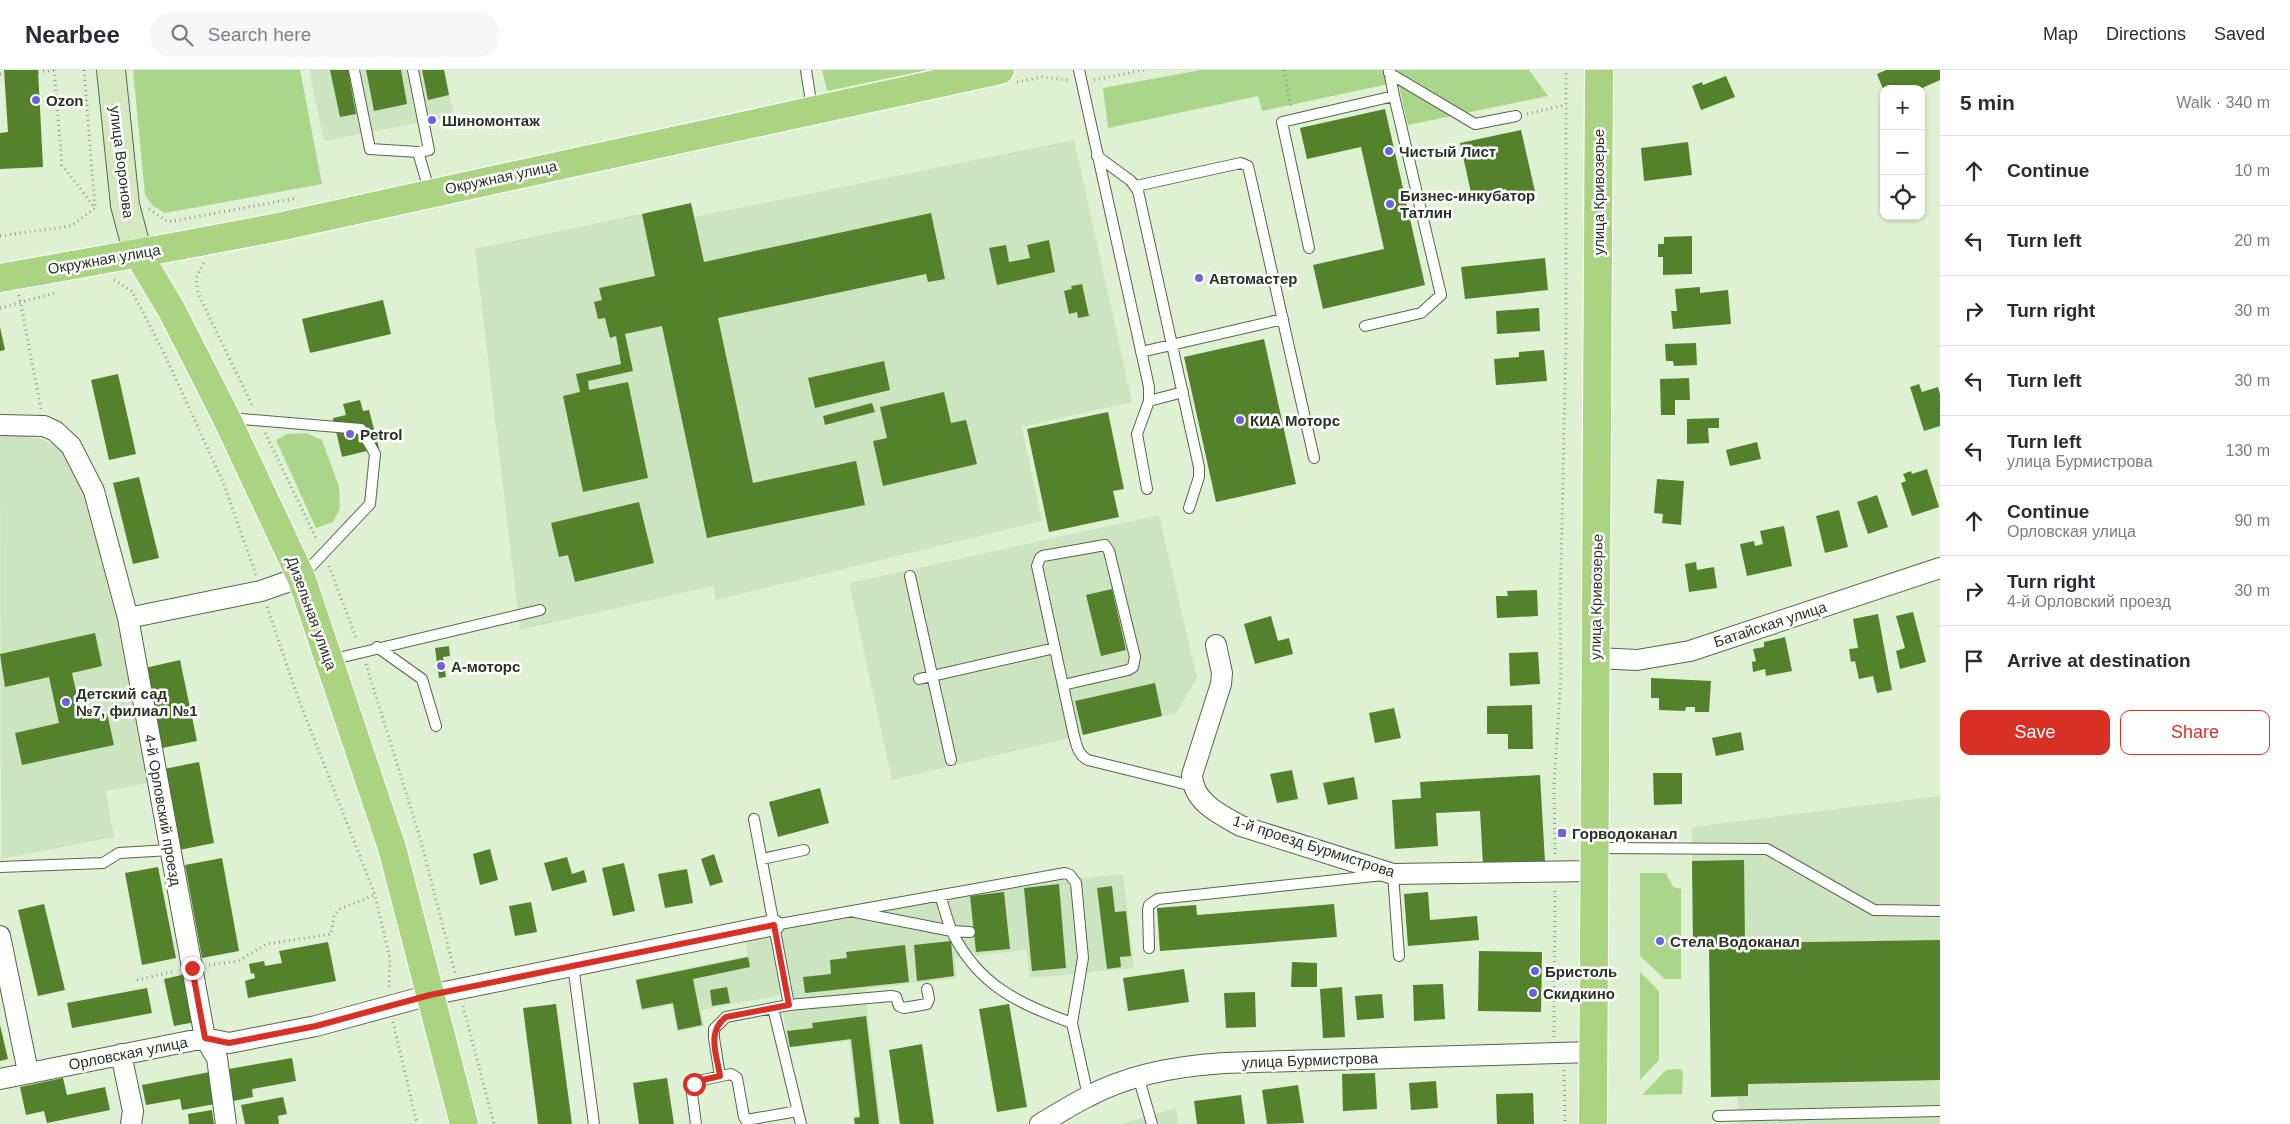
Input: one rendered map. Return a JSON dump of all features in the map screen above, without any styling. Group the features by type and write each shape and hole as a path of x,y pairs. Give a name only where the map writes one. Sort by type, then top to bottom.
{"main road":[{"name":"улица Воронова","path":"111,70 125,205 138,254"},
{"name":"улица Кривозерье","path":"1593,1124 1598,70"},
{"name":"Окружная улица","path":"8,276 138,254 283,226 812,109 1007,76"},
{"name":"Дизельная улица","path":"138,254 171,309 226,417 300,577 330,660 392,848 464,1124"}],"street":[{"path":"0,426 44,426"},
{"name":"4-й Орловский проезд","path":"44,426 55,432 71,446 94,491 128,618 205,1038 217,1058 226,1124"},
{"name":"Батайская улица","path":"1596,658 1637,660 1690,651 1940,568"},
{"path":"128,618 261,591 300,577"},
{"path":"1193,786 1192,775 1221,684 1222,673 1216,645"},
{"name":"1-й проезд Бурмистрова","path":"1193,786 1197,795 1205,803 1241,826 1393,874 1556,871 1594,859"},
{"path":"430,995 774,925"},
{"path":"0,936 28,1072"},
{"name":"Орловская улица","path":"0,1079 205,1038 229,1043 316,1026 430,995"},
{"name":"улица Бурмистрова","path":"1040,1124 1088,1096 1138,1076 1179,1066 1559,1044 1592,1052"},
{"path":"121,1054 133,1111 131,1124"}],"lane":[{"path":"354,70 370,149 418,152 429,150 413,70"},
{"path":"806,70 812,109"},
{"path":"1080,70 1097,156 1149,388 1149,401 1137,434 1147,489"},
{"path":"1365,326 1421,313 1440,295 1389,72"},
{"path":"1389,72 1476,124 1516,116"},
{"path":"1309,248 1282,122 1394,96"},
{"path":"418,152 430,193"},
{"path":"1097,156 1136,186 1200,472 1189,508"},
{"path":"1136,186 1241,163 1248,166 1314,458"},
{"path":"1142,352 1283,319"},
{"path":"1149,401 1183,392"},
{"path":"226,417 362,429 375,454 370,504 300,577"},
{"path":"1063,685 1128,670 1135,663 1109,551 1105,545 1043,556 1037,562 1055,648 1063,685 1076,743 1083,758 1193,786"},
{"path":"910,576 951,760"},
{"path":"330,660 377,647 540,610"},
{"path":"377,647 422,679 436,726"},
{"path":"919,679 1055,648"},
{"path":"754,819 789,1005"},
{"path":"1594,859 1767,849 1874,910 1940,912"},
{"path":"0,867 103,863 119,853 170,850"},
{"path":"762,860 804,850"},
{"path":"774,925 1065,873 1073,878 1076,883 1083,958 1072,1022 1088,1096"},
{"path":"1149,948 1148,910 1149,905 1158,899 1393,874 1399,956"},
{"path":"940,895 952,931 975,966 990,982 1019,1002 1072,1022"},
{"path":"849,911 952,931 970,932"},
{"path":"573,966 594,1124"},
{"path":"720,1076 714,1029 726,1017 789,1005 891,996 896,997 900,1006 904,1008 927,1004 929,999 927,989"},
{"path":"773,1008 801,1124"},
{"path":"696,1124 692,1094 694,1084 698,1081 731,1074 737,1078 746,1120 798,1111"},
{"path":"1138,1076 1152,1124"},
{"path":"1718,1116 1940,1111"}],"path":[{"path":"38,72 54,70 62,165 95,208"},
{"path":"84,70 95,208"},
{"path":"1007,76 1042,76 1082,82 1144,70"},
{"path":"1284,70 1293,120"},
{"path":"1565,1124 1559,1044 1554,785 1561,676 1560,614 1566,342 1566,70"},
{"path":"1516,116 1565,105"},
{"path":"145,203 149,209 168,222"},
{"path":"0,236 71,226 95,208"},
{"path":"205,262 196,278 198,293 324,553 361,651 420,838 494,1124"},
{"path":"8,276 20,303 44,426"},
{"path":"105,280 113,279 132,290 164,353 223,482 297,695 375,896 390,959 389,1006 417,1124"},
{"path":"0,308 63,290"},
{"path":"137,980 238,960 267,944 331,934 334,915 340,909 375,896"}],"shaded area":[{"path":"309,70 444,70 454,116 324,141"},
{"path":"1074,140 1132,402 1022,427 1042,521 716,600 713,586 520,630 475,249 691,203 694,217"},
{"name":"Детский сад №7, филиал №1","path":"5,431 42,439 75,458 117,621 148,783 106,791 114,837 1,859 0,433"},
{"path":"1159,515 1197,678 1176,713 892,780 849,583"},
{"name":"Горводоканал","path":"1940,796 1940,1124 1738,1124 1737,1096 1711,1097 1709,944 1693,944 1692,827"},
{"path":"1123,874 1134,968 1030,978 1027,950 955,958 957,978 865,989 881,1124 854,1124 853,1116 859,1115 849,1041 788,1048 781,995 701,1010 704,1026 677,1032 672,1005 641,1011 635,979 748,956 744,936 1024,884"},
{"path":"1176,1108 1178,1124 1120,1124"}],"green space":[{"path":"133,70 300,70 322,184 165,213 152,205 145,195"},
{"path":"822,70 927,70 827,91"},
{"path":"1201,70 1529,70 1548,96 1408,125 1398,82 1262,111 1258,96 1108,128 1103,88"},
{"path":"306,433 322,440 339,487 340,509 333,522 316,528 276,440 287,434"},
{"path":"1640,873 1666,873 1673,887 1681,889 1681,979 1665,979 1640,956"},
{"path":"1640,972 1659,991 1659,1060 1640,1080"},
{"path":"1680,1069 1683,1071 1682,1094 1642,1095 1666,1070"}],"building":[{"path":"4,70 38,70 43,167 0,169 0,133 8,132"},
{"path":"330,70 348,70 356,114 340,117"},
{"path":"366,70 401,70 407,104 374,111"},
{"path":"422,70 444,70 449,95 428,100"},
{"path":"1886,70 1940,70 1940,80 1925,87 1925,85 1881,85 1877,74"},
{"path":"1726,76 1735,97 1701,110 1692,86 1702,82 1703,85"},
{"name":"Бизнес-инкубатор Татлин","path":"1385,109 1425,285 1323,309 1313,265 1384,249 1361,147 1307,159 1300,128"},
{"path":"1521,130 1536,196 1508,202 1506,189 1472,197 1460,143"},
{"path":"1688,142 1692,175 1644,181 1641,148"},
{"path":"691,203 704,262 931,213 945,279 928,282 926,274 718,318 753,483 856,461 865,505 707,538 662,326 625,334 633,371 588,381 589,390 628,382 648,478 583,492 563,396 580,392 576,374 621,364 616,336 610,338 605,318 598,319 594,302 602,300 599,288 655,276 642,214"},
{"path":"1692,236 1692,274 1663,275 1663,257 1658,257 1658,244 1664,244 1664,237"},
{"path":"1049,240 1055,272 997,285 989,248 1006,245 1009,262 1030,258 1027,245"},
{"path":"1545,258 1548,290 1465,299 1461,267"},
{"path":"1082,284 1089,316 1078,318 1077,312 1069,314 1064,291 1072,289 1071,286"},
{"path":"1700,287 1700,293 1728,290 1731,324 1673,329 1671,311 1677,311 1675,289"},
{"path":"383,300 391,334 310,353 302,319"},
{"path":"1539,308 1540,331 1497,334 1496,311"},
{"path":"0,327 5,350 0,351"},
{"name":"КИА Моторс","path":"1264,339 1296,484 1216,502 1184,357"},
{"path":"1696,343 1697,365 1674,366 1673,361 1666,361 1665,344"},
{"path":"1544,350 1547,381 1496,385 1494,359 1519,357 1519,352"},
{"path":"884,361 890,390 815,408 808,378"},
{"path":"118,374 136,454 109,460 91,380"},
{"path":"1689,378 1690,400 1675,400 1675,415 1661,415 1660,379"},
{"path":"1919,384 1922,392 1938,387 1940,394 1940,426 1924,431 1910,387"},
{"path":"944,392 951,423 966,420 977,464 883,486 873,441 887,438 880,407"},
{"path":"360,400 363,411 369,410 379,448 342,457 333,418 346,415 343,404"},
{"path":"872,403 875,412 825,425 823,416"},
{"path":"1108,412 1124,489 1113,491 1119,517 1049,532 1027,429"},
{"path":"1719,418 1719,428 1708,428 1709,443 1687,444 1687,419"},
{"path":"1757,442 1761,459 1730,466 1726,450"},
{"path":"1927,469 1939,507 1912,516 1901,483 1906,481 1903,474 1911,471 1912,474"},
{"path":"139,477 159,558 133,564 113,483"},
{"path":"1657,479 1684,481 1681,525 1662,523 1663,514 1654,513"},
{"path":"1877,495 1888,527 1868,534 1857,502"},
{"path":"639,502 654,563 575,582 568,555 559,557 551,523"},
{"path":"1839,510 1848,547 1825,553 1816,516"},
{"path":"1784,526 1792,566 1747,576 1740,544 1754,541 1755,546 1763,544 1760,531"},
{"path":"1696,562 1697,570 1714,567 1717,588 1689,592 1685,564"},
{"path":"1112,589 1126,650 1101,656 1086,595"},
{"path":"1537,590 1538,616 1497,618 1496,596 1508,596 1507,591"},
{"path":"1913,612 1926,662 1900,669 1896,651 1905,648 1896,616"},
{"path":"1878,614 1892,690 1877,693 1873,676 1859,679 1855,661 1851,662 1849,649 1858,648 1853,619"},
{"path":"1271,616 1278,641 1289,638 1293,654 1255,664 1244,624"},
{"path":"95,633 102,666 72,673 82,719 107,713 114,745 22,765 15,733 59,723 49,677 5,687 0,654"},
{"path":"1785,637 1792,671 1766,676 1765,669 1753,672 1752,662 1756,661 1753,649 1764,647 1764,642"},
{"path":"449,646 450,656 443,657 446,677 439,678 435,648"},
{"path":"1538,652 1540,684 1510,686 1509,653"},
{"path":"180,660 197,741 162,748 145,668"},
{"path":"1651,678 1711,681 1709,712 1695,712 1695,707 1686,707 1685,711 1659,710 1659,698 1651,698"},
{"path":"1155,683 1162,716 1083,735 1075,701"},
{"path":"1532,705 1533,749 1508,749 1508,734 1487,734 1487,706"},
{"path":"1394,708 1401,738 1375,743 1369,713"},
{"path":"1741,732 1744,750 1716,756 1712,738"},
{"path":"199,762 214,843 179,850 164,769"},
{"path":"1292,770 1298,799 1277,803 1270,774"},
{"path":"1653,773 1682,773 1682,804 1654,805"},
{"path":"1540,775 1545,862 1483,865 1480,811 1436,813 1438,846 1395,849 1392,800 1421,798 1420,782"},
{"path":"1354,777 1358,799 1328,805 1323,783"},
{"path":"820,788 829,823 778,837 769,802"},
{"path":"490,849 498,880 480,885 473,854"},
{"path":"714,854 723,882 710,886 701,859"},
{"path":"567,857 572,874 584,870 587,882 552,891 544,863"},
{"path":"222,858 239,951 202,958 185,865"},
{"path":"1744,860 1745,943 1940,940 1940,1080 1748,1084 1748,1096 1711,1097 1709,944 1693,944 1692,861"},
{"path":"624,863 635,911 613,916 602,868"},
{"path":"158,867 176,958 142,965 125,873"},
{"path":"687,869 693,903 665,908 658,874"},
{"path":"1059,884 1066,968 1032,971 1024,888"},
{"path":"1112,886 1115,912 1126,911 1131,956 1120,957 1121,967 1107,969 1097,888"},
{"path":"1004,892 1010,949 976,952 970,896"},
{"path":"1428,892 1430,920 1477,916 1479,940 1408,946 1404,894"},
{"path":"531,902 537,932 515,936 509,906"},
{"path":"44,904 65,990 38,996 18,910"},
{"path":"1334,904 1337,937 1160,951 1157,908 1196,905 1197,915"},
{"path":"951,941 954,976 917,981 914,945"},
{"path":"328,942 336,981 248,998 245,981 255,978 254,973 251,974 249,964 264,961 265,966 282,963 279,951"},
{"path":"905,945 909,982 805,993 803,977 831,974 830,960 847,958 846,952"},
{"path":"1479,951 1542,952 1541,1012 1478,1011"},
{"path":"748,957 750,967 693,979 702,1025 678,1030 673,1003 642,1009 636,980"},
{"path":"1292,962 1317,963 1317,987 1291,987"},
{"path":"1184,969 1189,1002 1128,1011 1123,978"},
{"path":"186,974 195,1022 174,1026 164,979"},
{"path":"1443,984 1445,1019 1414,1021 1413,985"},
{"path":"727,987 730,1003 712,1006 710,990"},
{"path":"1342,987 1345,1037 1323,1038 1320,989"},
{"path":"147,988 152,1013 72,1028 67,1003"},
{"path":"1255,992 1256,1027 1226,1028 1224,993"},
{"path":"1382,994 1384,1018 1357,1020 1355,996"},
{"path":"556,1004 572,1124 538,1124 523,1008"},
{"path":"1009,1004 1027,1107 997,1112 979,1009"},
{"path":"866,1016 879,1124 855,1124 854,1118 860,1117 851,1039 790,1047 787,1031 813,1028 812,1023"},
{"path":"0,1025 8,1059 0,1061"},
{"path":"922,1044 934,1124 900,1124 889,1050"},
{"path":"292,1058 296,1081 252,1089 253,1097 229,1102 223,1070"},
{"path":"210,1072 215,1104 182,1110 180,1099 146,1105 142,1085"},
{"path":"1375,1073 1377,1109 1343,1111 1342,1074"},
{"path":"63,1078 67,1095 105,1087 110,1110 47,1123 44,1111 26,1115 20,1087"},
{"path":"667,1078 674,1124 639,1124 633,1083"},
{"path":"1436,1081 1438,1108 1411,1110 1409,1083"},
{"path":"1298,1085 1304,1123 1267,1124 1262,1090"},
{"path":"1533,1093 1534,1124 1497,1124 1496,1094"},
{"path":"1241,1095 1245,1124 1197,1124 1194,1101"},
{"path":"283,1097 287,1114 278,1116 279,1124 245,1124 241,1105"},
{"path":"212,1110 214,1124 189,1124 188,1114"}],"place":[{"name":"Ozon","path":"36,100"},
{"name":"Шиномонтаж","path":"432,120"},
{"name":"Чистый Лист","path":"1389,151"},
{"name":"Бизнес-инкубатор Татлин","path":"1390,204"},
{"name":"Автомастер","path":"1199,278"},
{"name":"КИА Моторс","path":"1240,420"},
{"name":"Petrol","path":"350,434"},
{"name":"А-моторс","path":"441,666"},
{"name":"Детский сад №7, филиал №1","path":"66,702"},
{"name":"Горводоканал","path":"1562,833"},
{"name":"Стела Водоканал","path":"1660,941"},
{"name":"Бристоль","path":"1535,971"},
{"name":"Скидкино","path":"1533,993"}],"route":[{"path":"192,968 205,1038 229,1043 316,1026 430,995 774,925 789,1005 726,1017 719,1022 714,1029 714,1038 720,1076 698,1081 694,1084"}]}
